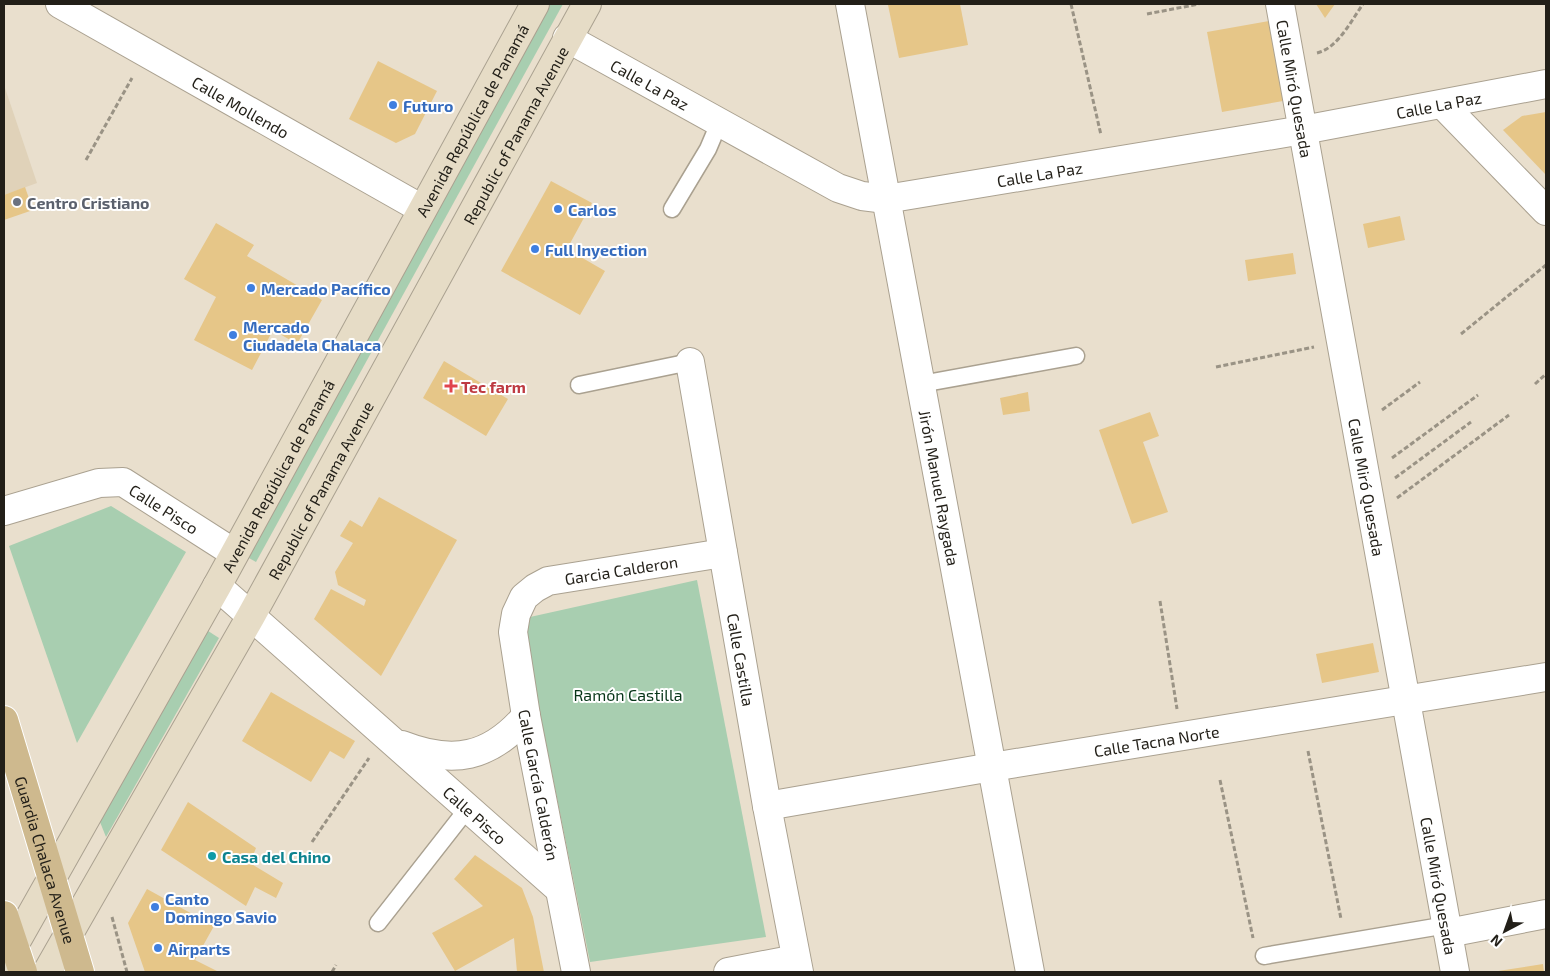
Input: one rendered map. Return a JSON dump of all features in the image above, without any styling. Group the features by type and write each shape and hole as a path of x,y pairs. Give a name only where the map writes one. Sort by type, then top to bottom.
{"main road":[{"name":"Avenida República de Panamá","path":"9,954 217,586 535,4"},
{"name":"Republic of Panama Avenue","path":"47,972 251,616 587,4"},
{"name":"Guardia Chalaca Avenue","path":"4,720 80,972"},
{"path":"4,915 9,954 23,972"}],"street":[{"name":"Calle Mollendo","path":"60,4 422,208"},
{"name":"Jirón Manuel Raygada","path":"850,4 1030,972"},
{"name":"Calle Miró Quesada","path":"1280,4 1455,972"},
{"name":"Calle La Paz","path":"567,38 838,188 862,196 886,199 1303,130 1546,84"},
{"path":"1443,105 1546,211"},
{"name":"Calle Castilla","path":"690,362 767,806 797,965 728,972"},
{"name":"Calle Pisco","path":"4,512 99,483 123,482 234,553"},
{"name":"Garcia Calderon","path":"524,597 534,588 548,581 723,553"},
{"name":"Calle Pisco","path":"217,586 558,888"},
{"name":"Calle García Calderón","path":"524,597 516,614 513,632 526,716 558,888 576,972"},
{"name":"Calle Tacna Norte","path":"767,806 992,766 1546,677"},
{"name":"Calle Pisco","path":"388,738 422,753 445,757 468,755 497,743 510,734 526,716"},
{"path":"1447,929 1546,914"}],"lane":[{"path":"672,209 708,149 719,123"},
{"path":"921,384 1076,356"},
{"path":"579,385 690,362"},
{"path":"378,923 468,808"},
{"path":"1264,956 1346,942 1447,929"}],"path":[{"path":"1071,4 1108,163"},
{"path":"1147,14 1199,4"},
{"path":"1290,59 1324,51 1337,40 1363,4"},
{"path":"86,160 147,52"},
{"path":"1461,334 1546,265"},
{"path":"1216,367 1341,342"},
{"path":"1535,384 1546,374"},
{"path":"1357,429 1420,382"},
{"path":"1369,497 1478,395"},
{"path":"1369,497 1509,415"},
{"path":"1369,497 1471,422"},
{"path":"1160,601 1181,736"},
{"path":"312,842 388,738"},
{"path":"1308,751 1346,942"},
{"path":"1220,780 1253,939 1264,956"},
{"path":"101,878 127,972"},
{"path":"332,972 336,966"}],"shaded area":[{"path":"4,85 37,183 4,195"}],"green space":[{"path":"546,4 563,4 256,562 240,553"},
{"path":"111,506 186,552 77,743 9,546"},
{"name":"Ramón Castilla","path":"697,580 766,937 590,962 521,619"},
{"path":"205,629 219,638 106,837 98,817"}],"building":[{"path":"960,4 968,45 899,58 888,5"},
{"path":"1316,4 1335,4 1325,18"},
{"path":"1269,21 1283,101 1222,112 1207,32"},
{"name":"Futuro","path":"378,61 437,91 415,134 396,143 349,119"},
{"path":"1546,112 1546,175 1503,130 1522,116"},
{"path":"551,181 592,203 567,249 605,271 580,315 501,271"},
{"name":"Centro Cristiano","path":"25,187 33,210 4,220 4,195"},
{"path":"1400,216 1405,240 1368,248 1363,224"},
{"name":"Mercado Pacífico","path":"216,223 254,245 247,256 322,300 297,344 273,330 252,370 194,340 216,297 184,279"},
{"path":"1293,253 1296,274 1248,281 1245,260"},
{"path":"444,361 508,399 486,436 423,398"},
{"path":"1028,392 1030,411 1003,415 1000,398"},
{"path":"1150,412 1159,436 1143,442 1168,512 1132,524 1099,430"},
{"path":"379,497 457,540 381,676 314,619 331,589 364,606 366,600 338,585 335,572 353,543 340,536 350,520 362,527"},
{"path":"1373,643 1379,672 1322,683 1316,654"},
{"path":"271,692 355,741 344,759 330,751 311,782 242,741"},
{"name":"Casa del Chino","path":"188,802 256,848 250,863 283,883 276,898 255,887 246,906 161,850"},
{"path":"475,855 522,888 533,917 544,972 517,972 514,938 455,971 432,933 483,906 454,879"},
{"path":"147,889 214,926 195,960 219,972 145,972 128,923"},
{"path":"1543,964 1544,972 1498,972 1498,971"}],"place":[{"name":"Futuro","path":"393,105"},
{"name":"Centro Cristiano","path":"17,202"},
{"name":"Carlos","path":"558,209"},
{"name":"Full Inyection","path":"535,249"},
{"name":"Mercado Pacífico","path":"251,288"},
{"name":"Mercado Ciudadela Chalaca","path":"233,335"},
{"name":"Tec farm","path":"451,386"},
{"name":"Casa del Chino","path":"212,856"},
{"name":"Canto Domingo Savio","path":"155,907"},
{"name":"Airparts","path":"158,948"}]}
